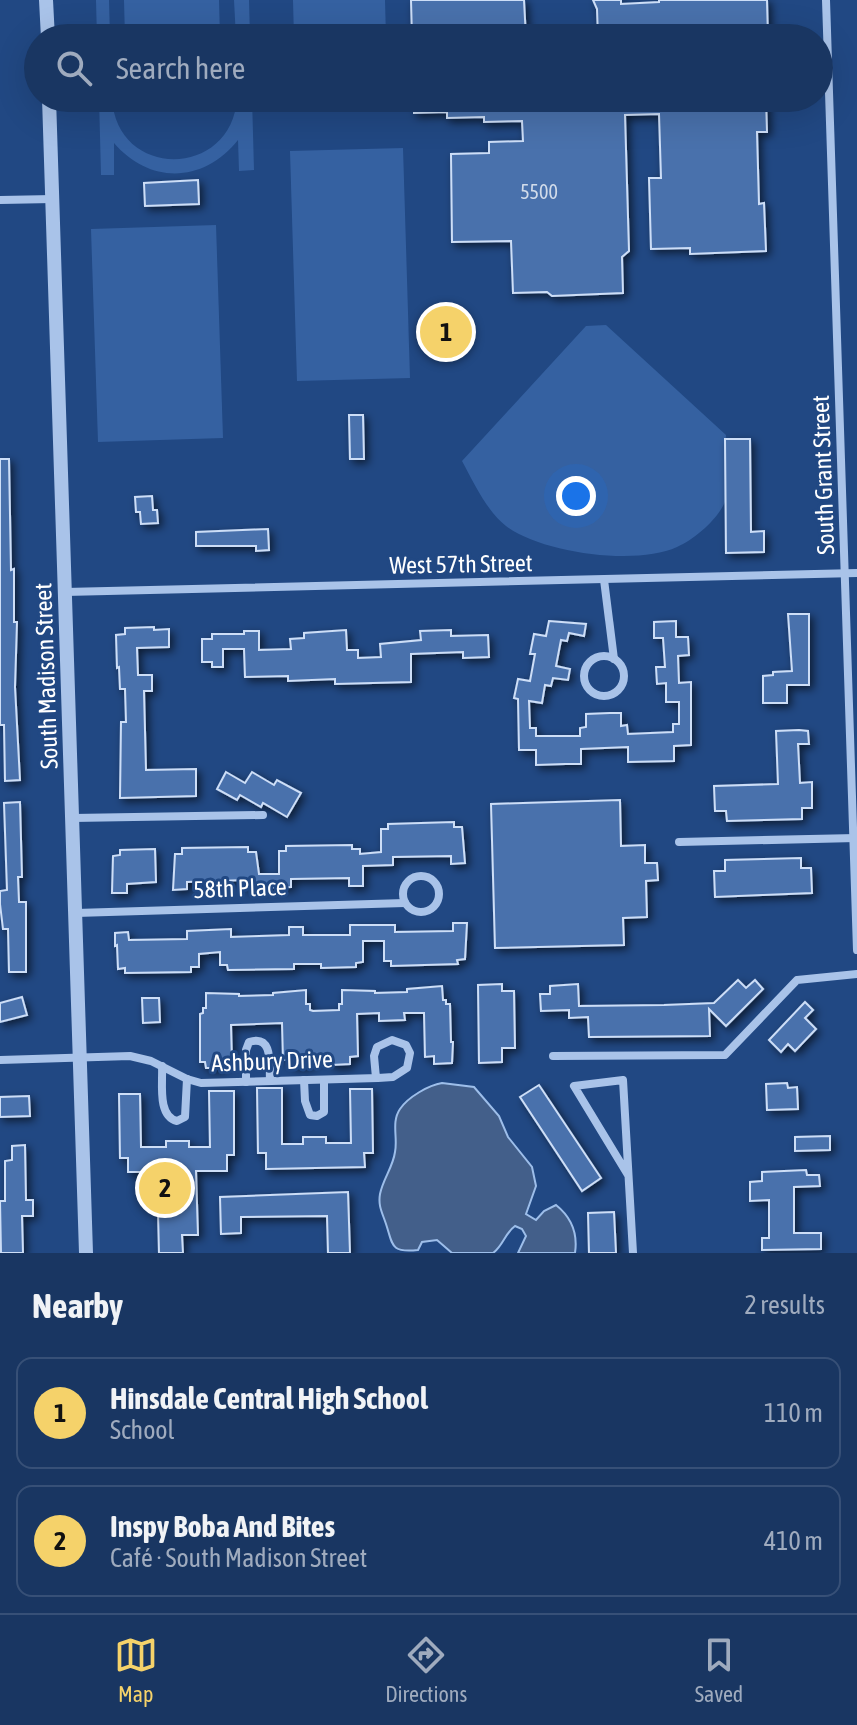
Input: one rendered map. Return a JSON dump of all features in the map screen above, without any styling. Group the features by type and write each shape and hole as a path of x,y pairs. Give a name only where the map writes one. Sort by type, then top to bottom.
{"street":[{"path":"46,0 47,24"},
{"name":"South Grant Street","path":"826,0 827,24"},
{"name":"South Madison Street","path":"50,112 86,1253"},
{"name":"South Grant Street","path":"830,112 856,838 857,950"},
{"path":"0,200 53,199"},
{"name":"West 57th Street","path":"65,592 857,573"},
{"path":"604,580 614,659 621,666 624,676 614,694 594,694 586,686 586,666 604,656 614,659"},
{"path":"73,818 263,815"},
{"path":"679,842 856,838"},
{"name":"58th Place","path":"76,913 405,903 421,913 431,910 438,903 438,885 431,878 421,875 412,878 405,885 405,903"},
{"path":"553,1056 725,1055 797,980 857,974"},
{"path":"246,1082 246,1050 249,1042 257,1040 265,1042 268,1048 270,1081"},
{"name":"Ashbury Drive","path":"0,1060 130,1056 201,1083 324,1080 376,1078 393,1077 407,1068 410,1053 406,1045 392,1040 377,1047 374,1056 376,1078"},
{"path":"162,1066 163,1106 171,1120 185,1117 187,1079"},
{"path":"304,1080 307,1111 317,1116 324,1112 324,1080"},
{"path":"628,1175 574,1086 623,1080 633,1253"}],"shaded area":[{"path":"96,0 109,0 110,24 97,24"},
{"path":"124,0 219,0 220,24 125,24"},
{"path":"234,0 249,0 250,24 235,24"},
{"path":"293,0 385,0 386,24 294,24"},
{"path":"99,112 115,112 118,125 133,144 152,155 174,159 196,155 216,144 230,125 233,112 252,112 254,170 239,171 238,140 209,165 177,173 160,172 144,166 128,157 114,143 114,175 101,175"},
{"path":"403,148 410,378 297,381 290,151"},
{"path":"216,225 223,438 98,442 91,229"},
{"path":"606,325 726,435 728,488 725,502 711,522 691,539 659,553 638,556 590,554 565,550 522,535 506,526 492,512 462,461 586,326"},
{"path":"442,1083 474,1087 499,1116 508,1137 532,1167 536,1186 526,1214 536,1220 556,1205 572,1226 575,1253 518,1253 526,1236 522,1229 515,1226 493,1253 452,1253 437,1240 422,1242 418,1250 402,1250 394,1246 380,1198 394,1157 397,1114 413,1096"}],"building":[{"path":"411,0 524,0 525,24 412,24"},
{"path":"593,0 621,0 621,4 659,0 767,0 768,24 598,24"},
{"path":"447,112 766,112 767,132 757,132 759,204 764,203 766,251 690,254 690,248 651,249 649,178 661,178 659,114 625,115 629,251 622,257 623,293 552,296 547,292 513,293 511,241 452,242 451,154 489,153 489,142 523,141 522,121 484,122 484,117 447,118"},
{"path":"198,180 199,204 145,206 144,183"},
{"path":"349,415 363,415 364,459 350,459"},
{"path":"725,439 750,439 751,532 764,531 764,552 726,553"},
{"path":"0,459 9,459 11,570 14,569 14,622 17,622 15,687 20,780 5,781 4,725 0,725"},
{"path":"152,496 158,523 141,524 135,497"},
{"path":"268,529 269,550 256,551 256,546 196,546 196,532"},
{"path":"788,614 809,614 809,685 787,685 787,703 763,703 763,676 792,671"},
{"path":"549,621 586,624 584,636 569,633 567,641 561,640 556,666 570,669 568,680 553,678 551,686 545,685 542,703 529,701 530,728 536,728 536,736 580,736 580,728 586,727 586,714 610,713 621,713 621,726 627,725 628,734 673,732 673,724 679,724 679,702 666,702 666,683 657,684 656,667 665,667 663,638 654,638 654,622 676,621 676,637 688,637 689,655 678,656 679,683 691,682 691,745 674,746 674,761 628,762 628,747 581,749 581,764 536,765 536,750 519,750 518,699 514,698 518,679 530,681 535,654 530,654 534,634 546,636"},
{"path":"154,627 154,630 169,629 169,647 137,648 138,675 152,675 152,691 144,691 146,770 196,769 196,796 120,798 121,722 126,722 125,689 120,689 117,668 116,635 125,634 125,628"},
{"path":"346,630 347,650 358,650 358,658 381,657 380,644 421,640 420,631 451,630 451,636 488,635 489,657 463,658 463,652 411,654 411,682 335,684 335,679 288,681 288,676 245,677 244,649 223,649 223,667 212,667 212,662 202,662 202,639 212,639 212,634 259,631 259,650 291,649 290,639 304,638 304,633"},
{"path":"776,731 808,731 809,744 798,744 800,783 812,782 812,808 802,808 802,819 727,821 726,811 715,811 714,786 778,784"},
{"path":"226,772 245,783 252,772 274,785 277,780 301,793 287,817 263,803 261,807 240,795 237,800 217,789"},
{"path":"620,800 621,846 645,845 645,863 657,863 658,880 646,881 647,917 623,918 624,945 495,948 491,804"},
{"path":"20,802 22,877 18,877 19,902 26,902 26,972 9,972 8,929 3,929 0,904 0,891 7,890 4,803"},
{"path":"454,822 454,827 462,827 465,863 451,864 451,856 393,857 393,865 363,866 363,886 349,886 349,878 291,879 291,887 245,888 245,880 187,882 187,889 173,890 175,854 182,854 182,848 248,847 248,852 256,852 259,874 279,874 279,851 286,851 286,846 352,845 352,849 360,849 360,854 381,852 381,829 388,829 388,824"},
{"path":"155,849 156,882 127,884 127,893 112,893 113,856 120,855 120,850"},
{"path":"801,858 801,868 811,868 812,893 715,897 714,871 725,871 725,860"},
{"path":"453,923 467,923 465,959 457,960 458,964 391,966 391,961 384,961 384,941 363,941 363,962 356,963 356,967 321,968 321,964 294,964 294,969 228,970 227,965 220,965 220,952 199,954 199,967 191,967 191,972 125,973 125,968 118,969 115,946 115,933 128,932 129,940 187,939 187,931 231,929 231,937 289,935 289,927 303,927 303,935 350,935 350,925 395,925 395,932 453,931"},
{"path":"738,980 746,988 755,980 763,989 726,1026 709,1009 710,1036 589,1037 588,1017 569,1018 569,1010 541,1011 540,994 550,994 550,986 578,984 579,1006 664,1005 714,1003"},
{"path":"502,984 502,991 514,991 515,1048 502,1048 502,1062 479,1063 478,985"},
{"path":"442,986 443,1000 450,1004 452,1063 434,1064 434,1056 425,1057 424,1013 404,1013 405,1020 379,1021 379,1013 357,1014 358,1056 350,1057 350,1064 332,1065 332,1058 310,1059 310,1065 292,1066 292,1060 283,1060 282,1023 231,1025 232,1062 222,1062 222,1068 206,1068 205,1062 200,1062 200,1014 206,1008 206,993 273,995 306,990 306,1004 310,1004 313,1011 339,1010 342,990 407,992 407,989"},
{"path":"22,997 27,1015 0,1022 0,1003"},
{"path":"142,998 159,998 160,1022 143,1023"},
{"path":"805,1002 813,1010 805,1018 816,1029 795,1051 788,1044 781,1052 769,1040"},
{"path":"787,1083 788,1088 797,1087 798,1109 767,1110 766,1084"},
{"path":"539,1085 601,1178 582,1191 520,1097"},
{"path":"257,1088 282,1088 282,1144 303,1144 303,1137 326,1137 326,1143 351,1143 350,1089 372,1089 373,1153 364,1153 365,1167 266,1169 266,1153 258,1153"},
{"path":"209,1091 234,1091 234,1155 227,1155 227,1171 196,1171 198,1235 182,1235 183,1253 159,1253 157,1172 128,1172 128,1158 120,1158 119,1094 140,1094 141,1147 166,1147 166,1141 189,1141 189,1147 210,1147"},
{"path":"29,1096 30,1116 0,1117 0,1097"},
{"path":"830,1136 830,1150 795,1151 795,1137"},
{"path":"25,1145 26,1200 33,1200 33,1216 22,1216 23,1253 1,1253 0,1201 5,1201 5,1161 12,1160 12,1146"},
{"path":"806,1170 807,1175 819,1175 820,1186 794,1187 794,1233 821,1233 821,1249 762,1250 762,1238 769,1238 769,1200 750,1201 750,1182 762,1181 762,1172"},
{"path":"348,1192 350,1253 328,1253 327,1216 241,1217 241,1233 221,1234 220,1197"},
{"path":"614,1212 616,1253 589,1253 588,1213"}],"place":[{"name":"Hinsdale Central High School","path":"446,332"},
{"name":"Inspy Boba And Bites","path":"165,1188"}]}
